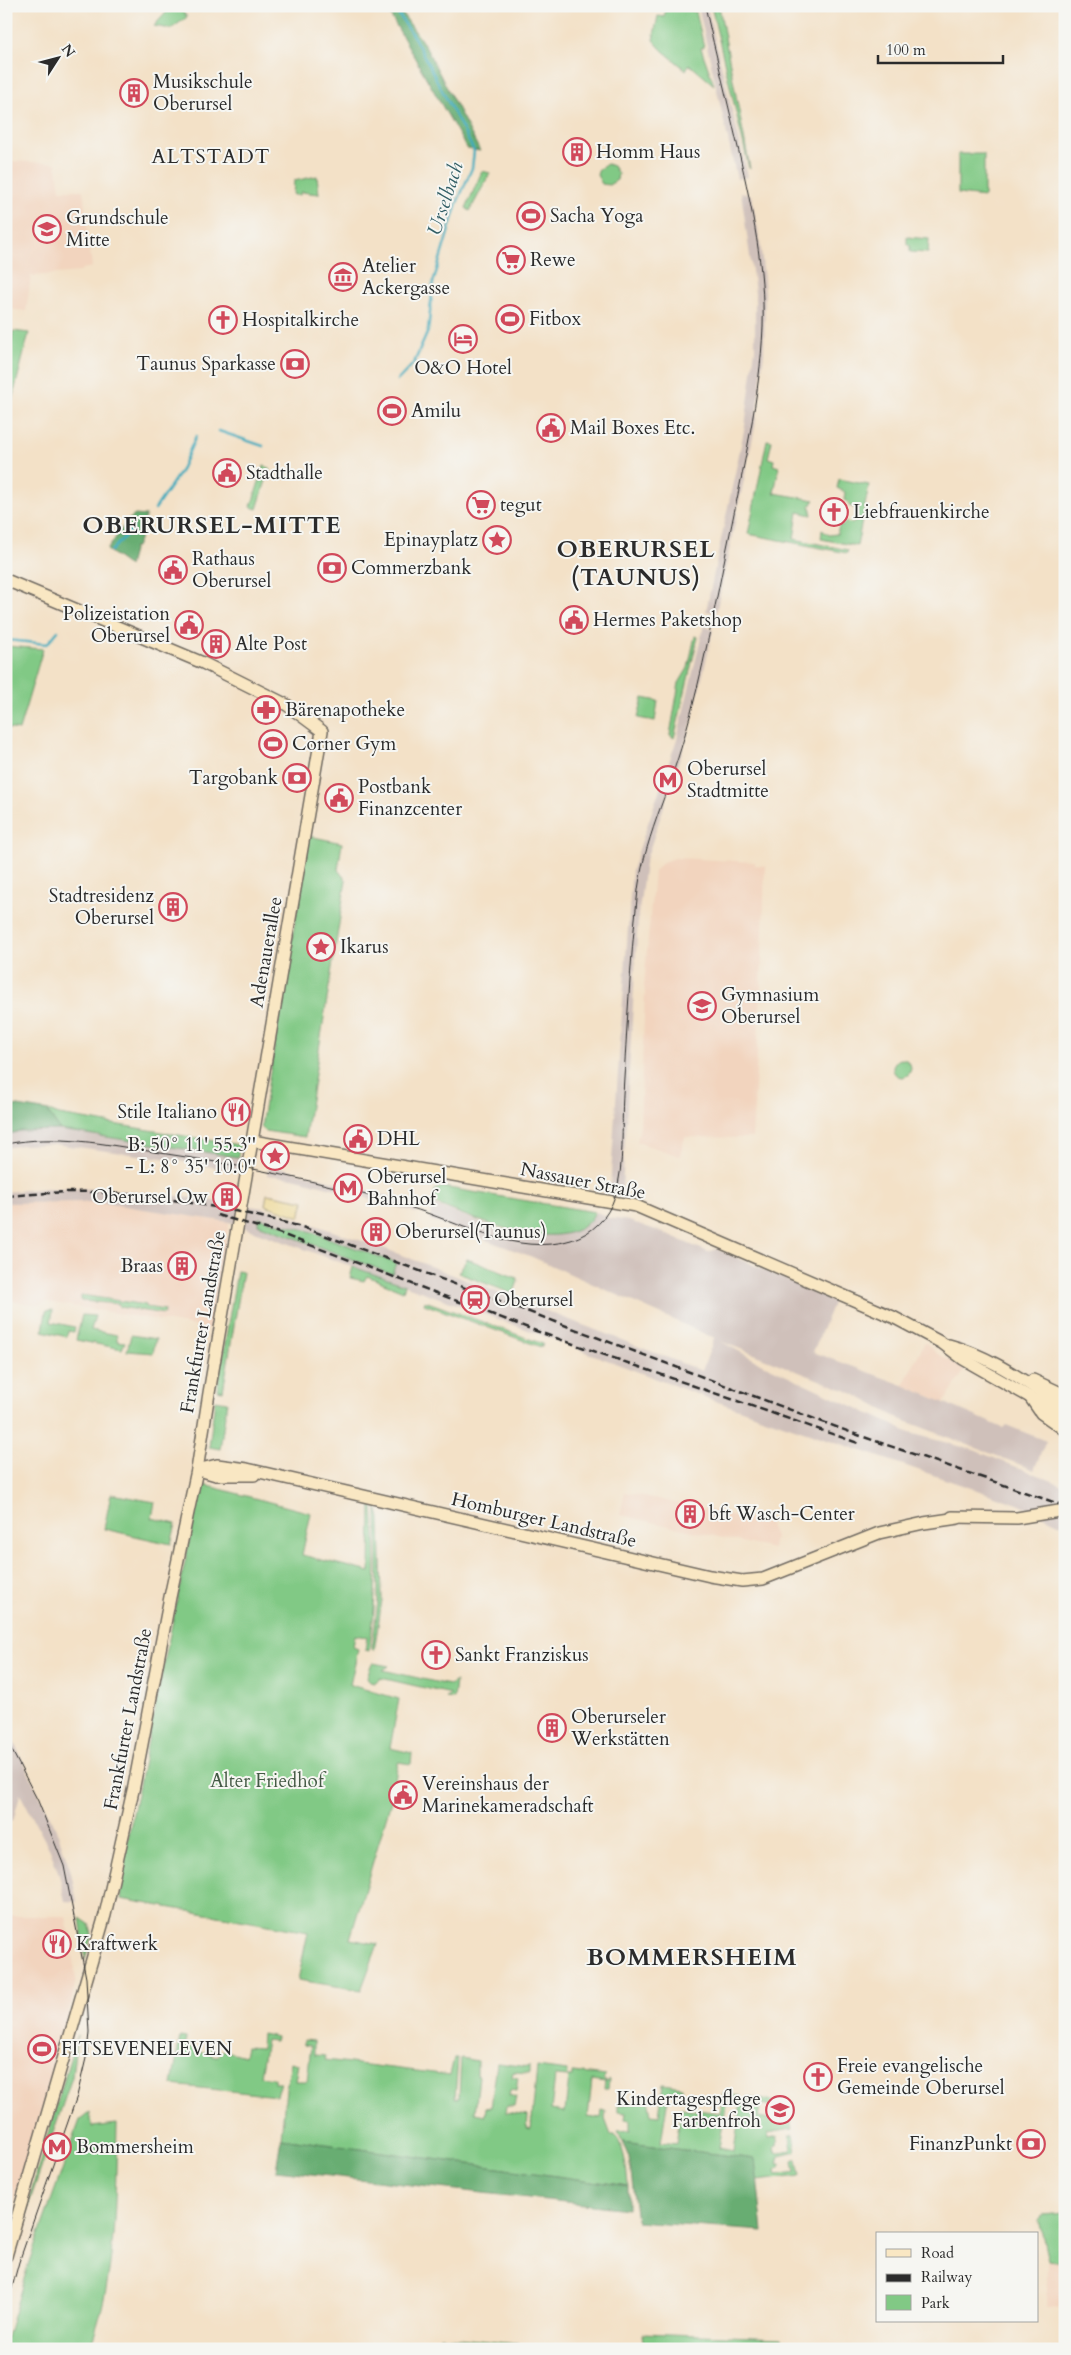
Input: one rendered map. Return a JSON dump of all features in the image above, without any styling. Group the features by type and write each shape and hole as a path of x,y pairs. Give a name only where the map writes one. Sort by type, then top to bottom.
{"main road":[{"name":"Adenauerallee","path":"6,580 203,663 287,705 322,731 245,1180"},
{"name":"Nassauer Straße","path":"252,1141 636,1206 873,1308 942,1343 963,1359 1027,1393 1065,1417"},
{"name":"Frankfurter Landstraße","path":"6,2256 105,1915 134,1786 173,1580 198,1470 245,1180"},
{"name":"Nassauer Straße","path":"942,1343 967,1350 1001,1367 1065,1407"},
{"path":"1001,1367 1065,1394"},
{"path":"1027,1393 1041,1413 1065,1430"},
{"name":"Homburger Landstraße","path":"198,1470 217,1465 264,1474 726,1579 742,1581 763,1579 783,1572 815,1558 831,1546 859,1532 895,1522 938,1516 1017,1518 1065,1510"}],"shaded area":[{"path":"698,6 707,6 748,177 737,179"},
{"name":"Grundschule Mitte","path":"8,161 56,163 60,190 83,190 92,267 82,269 80,272 31,276 26,311 6,309 6,163"},
{"path":"741,192 751,195 760,239 765,292 764,353 755,427 716,613 706,611 745,426 755,349 755,292"},
{"path":"704,625 713,630 692,722 645,863 638,919 622,1190 610,1189 632,870 677,739"},
{"name":"Gymnasium Oberursel","path":"676,858 755,862 755,865 765,866 761,988 752,1138 685,1137 680,1156 637,1142 640,1127 644,986 654,871 665,861"},
{"path":"60,1130 243,1158 240,1172 169,1159 54,1144 21,1145 6,1148 6,1135 20,1131"},
{"path":"269,1164 418,1204 416,1213 344,1191 293,1178 267,1175"},
{"path":"46,1188 105,1189 162,1194 264,1208 383,1248 702,1371 714,1338 530,1256 430,1220 432,1204 504,1231 542,1236 564,1234 576,1230 597,1212 609,1218 629,1221 656,1230 708,1252 717,1249 834,1301 813,1352 903,1385 1003,1428 1006,1425 1046,1441 1034,1470 900,1419 850,1392 720,1341 759,1362 910,1433 974,1450 1065,1486 1065,1526 1018,1504 715,1401 528,1330 229,1222 97,1202 6,1203 6,1192"},
{"path":"97,1202 229,1222 213,1329 47,1302 37,1305 6,1300 7,1203"},
{"path":"925,1342 936,1353 965,1369 944,1403 903,1385"},
{"path":"625,1492 769,1523 775,1536 773,1549 620,1515"},
{"path":"6,1726 58,1834 71,1872 77,1902 65,1901 59,1874 50,1850 20,1794 14,1818 6,1826"},
{"path":"6,1916 66,1916 76,1979 66,2028 6,2228"},
{"path":"1048,2260 1065,2262 1065,2308 1047,2307"}],"green space":[{"path":"172,6 178,6 187,17 171,29 154,26"},
{"path":"385,6 397,6 424,44 480,151 467,149"},
{"path":"667,6 695,6 695,9 692,10 696,12 704,47 701,48 714,85 689,64 686,70 653,40 658,16 664,17"},
{"path":"711,6 719,6 750,169 749,168"},
{"path":"958,154 984,154 984,197 958,194"},
{"path":"607,164 613,166 618,174 617,180 609,185 602,184 597,175 599,169"},
{"path":"482,171 490,173 470,211 466,208"},
{"path":"317,176 319,194 301,192 300,195 293,195 294,181"},
{"path":"907,237 929,239 928,253 910,252 910,245 907,245"},
{"path":"13,331 29,333 6,424 6,365 9,364"},
{"path":"767,440 772,441 768,458 774,460 773,465 779,467 774,493 815,500 810,506 812,515 798,512 794,539 848,550 847,553 748,534"},
{"path":"264,466 270,468 257,509 251,507"},
{"path":"839,479 869,485 857,546 821,539 822,530 829,535 837,534 839,526 846,522 853,523 858,517 856,508 849,506 848,502 844,500 845,492 837,488"},
{"path":"135,515 146,516 143,524 145,525 136,547 134,547 129,566 107,550 128,520"},
{"path":"695,636 698,637 674,738 670,735 679,683 688,668"},
{"path":"6,646 43,649 19,730 6,728"},
{"path":"643,698 658,701 655,721 638,718"},
{"path":"309,836 342,843 338,870 346,880 305,1137 265,1131 261,1127"},
{"path":"898,1059 906,1059 911,1064 909,1075 898,1077 893,1072 893,1064"},
{"path":"6,1104 49,1111 49,1114 60,1130 20,1131 6,1135"},
{"path":"49,1111 59,1115 239,1145 238,1157 60,1130 49,1114"},
{"path":"442,1187 595,1212 583,1227 564,1234 542,1235 493,1225 433,1203 435,1190"},
{"path":"259,1218 309,1231 396,1263 392,1274 258,1224"},
{"path":"467,1259 517,1278 518,1281 514,1292 511,1293 458,1273"},
{"path":"353,1267 405,1285 403,1291 367,1276 364,1281 350,1278"},
{"path":"237,1271 243,1272 223,1391 217,1390"},
{"path":"81,1295 146,1305 146,1307 165,1310 164,1314 119,1307 119,1304 81,1301"},
{"path":"425,1301 543,1344 541,1347 424,1304"},
{"path":"53,1310 51,1322 75,1327 74,1332 68,1331 67,1337 43,1331 46,1311"},
{"path":"82,1315 95,1316 91,1330 117,1335 117,1341 125,1342 122,1349 76,1340"},
{"path":"131,1335 156,1339 153,1353 127,1351"},
{"path":"215,1400 227,1402 220,1449 209,1447"},
{"name":"Alter Friedhof","path":"201,1484 311,1513 302,1555 370,1572 371,1505 373,1506 376,1579 372,1633 369,1651 365,1650 367,1637 355,1635 353,1647 358,1649 350,1685 399,1699 390,1748 412,1753 411,1764 398,1762 392,1798 350,1939 378,1944 361,1990 298,1980 308,1932 121,1899 123,1879 120,1877"},
{"path":"111,1494 155,1502 152,1518 176,1524 171,1544 104,1529"},
{"path":"377,1507 380,1518 382,1600 374,1651 372,1649 378,1601"},
{"path":"373,1663 389,1666 383,1670 449,1685 456,1681 454,1699 446,1698 451,1694 381,1678 374,1683 370,1682 367,1677"},
{"path":"80,1918 89,1924 92,1934 85,1960"},
{"path":"262,2034 276,2037 275,2041 266,2040 260,2076 274,2078 274,2082 281,2082 277,2096 172,2085 180,2037 186,2038 185,2046 195,2048 195,2052 206,2053 207,2047 211,2048 211,2055 218,2056 223,2050 244,2056 246,2047 261,2048"},
{"path":"77,2035 72,2077 19,2233"},
{"path":"303,2040 314,2041 314,2055 326,2056 325,2060 450,2075 454,2058 458,2058 455,2098 459,2098 461,2058 477,2061 477,2075 479,2076 475,2113 485,2115 486,2107 491,2108 497,2063 530,2067 530,2073 513,2072 512,2077 518,2078 516,2091 510,2090 509,2095 516,2097 514,2106 507,2106 506,2112 528,2115 527,2128 531,2129 537,2067 567,2071 568,2077 555,2076 551,2110 565,2112 569,2077 573,2077 573,2072 606,2076 603,2079 606,2082 609,2080 608,2089 604,2089 605,2082 592,2080 588,2117 601,2119 602,2110 606,2111 605,2119 611,2135 615,2135 619,2141 623,2153 628,2186 281,2138 291,2062 298,2064 295,2081 307,2081 311,2046 303,2045"},
{"path":"663,2084 682,2087 682,2093 669,2091 661,2142 676,2144 681,2108 720,2113 723,2094 740,2096 740,2102 727,2100 719,2148 734,2151 741,2102 746,2103 747,2097 786,2104 785,2109 760,2105 758,2118 787,2123 785,2112 789,2108 793,2129 768,2133 769,2138 778,2136 777,2145 774,2146 775,2151 778,2153 791,2151 789,2136 793,2135 796,2152 779,2156 777,2164 781,2166 776,2170 777,2175 795,2172 793,2161 797,2159 800,2176 757,2181 754,2159 622,2142 618,2132 630,2131 630,2120 625,2119 626,2113 618,2112 618,2105 637,2103 638,2099 648,2100 651,2114 659,2115"},
{"path":"90,2112 92,2127 117,2124 115,2210 110,2267 105,2295 89,2349 6,2349 6,2340 29,2262 80,2120"},
{"path":"281,2138 628,2186 628,2209 276,2170"},
{"path":"622,2142 755,2159 763,2231 637,2222 629,2157"},
{"path":"1065,2213 1065,2262 1048,2260 1039,2220 1043,2215"},
{"path":"642,2333 782,2338 784,2349 644,2349"},
{"path":"440,2336 565,2349 439,2349"}],"sand":[{"path":"267,1194 304,1201 300,1217 265,1205"}],"waterway":[{"name":"Urselbach","path":"393,6 415,39 474,151 472,168 457,203 433,283 428,331 414,363 398,380"},
{"name":"Urselbach","path":"219,431 263,446"},
{"name":"Urselbach","path":"155,509 180,472 196,436"},
{"name":"Urselbach","path":"111,551 133,528"},
{"name":"Urselbach","path":"6,640 47,644 58,631"}],"tram line":[{"path":"6,1144 43,1140 80,1141 251,1169 377,1198 428,1213 489,1236 530,1244 551,1244 571,1240 593,1229 604,1218 615,1196 620,1172 629,996 640,878 650,838 684,738 703,663 750,433 761,354 763,305 757,239 744,173 705,6"},
{"path":"6,1739 38,1801 64,1866 86,1978 89,2032 87,2054 77,2096 19,2262 6,2310"}],"railway":[{"path":"6,1196 83,1192 121,1194 227,1209 305,1228 855,1434 1065,1506"},
{"path":"217,1215 276,1232 536,1331 858,1443"}],"place":[{"name":"Musikschule Oberursel","path":"134,93"},
{"name":"Homm Haus","path":"577,152"},
{"name":"Sacha Yoga","path":"531,216"},
{"name":"Grundschule Mitte","path":"47,229"},
{"name":"Rewe","path":"511,260"},
{"name":"Atelier Ackergasse","path":"343,277"},
{"name":"Fitbox","path":"510,319"},
{"name":"Hospitalkirche","path":"223,320"},
{"name":"O&O Hotel","path":"463,339"},
{"name":"Taunus Sparkasse","path":"295,364"},
{"name":"Amilu","path":"392,411"},
{"name":"Mail Boxes Etc.","path":"551,428"},
{"name":"Stadthalle","path":"227,473"},
{"name":"tegut","path":"481,505"},
{"name":"Liebfrauenkirche","path":"834,512"},
{"name":"Epinayplatz","path":"497,540"},
{"name":"Commerzbank","path":"332,568"},
{"name":"Rathaus Oberursel","path":"173,570"},
{"name":"Hermes Paketshop","path":"574,620"},
{"name":"Polizeistation Oberursel","path":"189,625"},
{"name":"Alte Post","path":"216,644"},
{"name":"Bärenapotheke","path":"266,710"},
{"name":"Corner Gym","path":"273,744"},
{"name":"Targobank","path":"297,778"},
{"name":"Oberursel Stadtmitte","path":"668,780"},
{"name":"Postbank Finanzcenter","path":"339,798"},
{"name":"Stadtresidenz Oberursel","path":"173,907"},
{"name":"Ikarus","path":"321,947"},
{"name":"Gymnasium Oberursel","path":"702,1006"},
{"name":"Stile Italiano","path":"236,1112"},
{"name":"DHL","path":"358,1139"},
{"name":"B: 50° 11' 55.3'' - L: 8° 35' 10.0''","path":"275,1156"},
{"name":"Oberursel Bahnhof","path":"348,1188"},
{"name":"Oberursel Ow","path":"227,1197"},
{"name":"Oberursel(Taunus)","path":"376,1232"},
{"name":"Braas","path":"182,1266"},
{"name":"Oberursel","path":"475,1300"},
{"name":"bft Wasch-Center","path":"690,1514"},
{"name":"Sankt Franziskus","path":"436,1655"},
{"name":"Oberurseler Werkstätten","path":"552,1728"},
{"name":"Vereinshaus der Marinekameradschaft","path":"403,1795"},
{"name":"Kraftwerk","path":"57,1944"},
{"name":"FITSEVENELEVEN","path":"42,2049"},
{"name":"Freie evangelische Gemeinde Oberursel","path":"818,2077"},
{"name":"Kindertagespflege Farbenfroh","path":"780,2110"},
{"name":"FinanzPunkt","path":"1031,2144"},
{"name":"Bommersheim","path":"57,2147"}],"district":[{"name":"ALTSTADT","path":"211,156"},
{"name":"OBERURSEL-MITTE","path":"212,525"},
{"name":"OBERURSEL (TAUNUS)","path":"636,563"},
{"name":"BOMMERSHEIM","path":"692,1957"}]}
